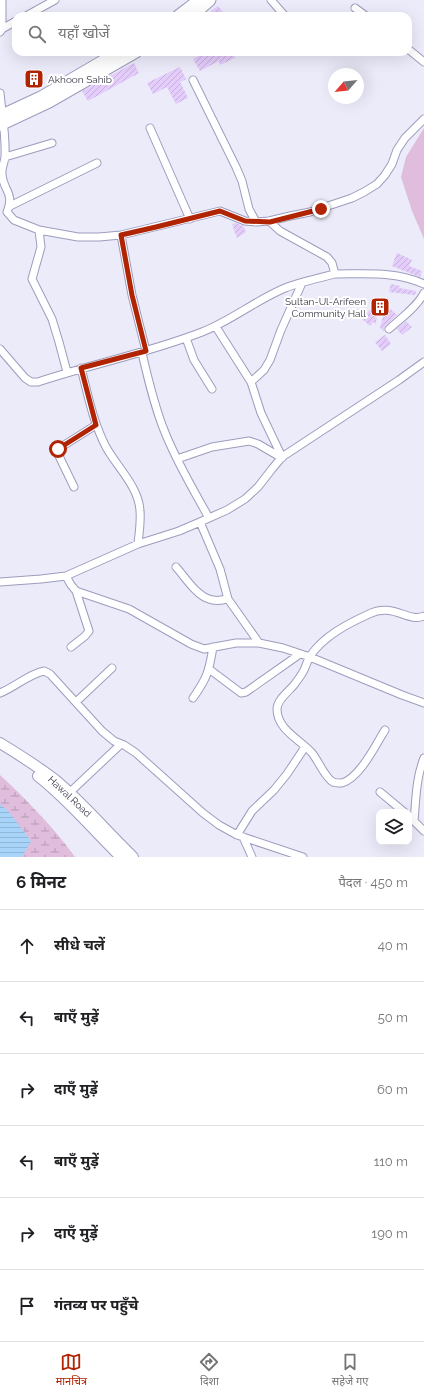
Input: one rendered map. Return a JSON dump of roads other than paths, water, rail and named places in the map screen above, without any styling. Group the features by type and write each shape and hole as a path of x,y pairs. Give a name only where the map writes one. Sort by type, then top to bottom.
{"highway":[{"path":"184,12 199,3 210,0"},
{"path":"193,12 199,3"},
{"path":"1,120 111,56"},
{"path":"1,120 49,102 129,56"}],"main road":[{"name":"Hawal Road","path":"0,743 42,770 82,816 121,857"},
{"name":"Hawal Road","path":"0,751 66,796 133,857"}],"street":[{"path":"1,30 2,0"},
{"path":"33,12 55,0"},
{"path":"271,0 282,12"},
{"path":"355,8 360,12"},
{"path":"1,30 12,23"},
{"path":"412,52 424,62"},
{"path":"194,80 236,166 242,181 249,209 256,222"},
{"path":"0,93 5,156 2,175 10,194 6,211"},
{"path":"6,211 14,220 39,230 78,237 121,235 220,211 241,220 270,222 321,209 364,192 377,184 392,164 397,150 405,138 424,118"},
{"path":"150,128 190,219"},
{"path":"5,156 52,143"},
{"path":"6,211 97,163"},
{"path":"270,222 280,231 327,257 332,263 335,274"},
{"path":"39,230 41,247 32,278 52,319 67,372"},
{"path":"121,235 155,404 164,430 177,459 209,518"},
{"path":"0,349 25,378 31,382 38,382 81,368 144,352 186,338 216,327 269,296 286,288 335,274 379,274 411,278 424,284"},
{"path":"251,382 264,370 270,360 281,330 302,283"},
{"path":"389,329 413,307 424,293"},
{"path":"216,327 251,382 262,413 282,457"},
{"path":"186,338 194,360 212,389"},
{"path":"0,582 41,580 66,576 138,544 179,531 227,510 245,499 258,487 282,457 424,362"},
{"path":"81,368 96,425 106,447 138,498 140,509 138,544"},
{"path":"74,487 58,456 58,449 96,425"},
{"path":"177,459 212,447 249,442 258,444 282,457"},
{"path":"200,522 220,569 228,599 259,643"},
{"path":"176,567 203,596 210,600 218,601 228,599"},
{"path":"66,576 76,591 89,631 71,647"},
{"path":"76,591 130,609 191,644 204,649 236,643 259,643 283,648 310,657 424,703"},
{"path":"386,730 360,768 351,777 342,783 333,782 326,776 317,759 310,751 283,726 278,715 277,708 279,702 303,672 310,657 330,636 369,613 377,610 391,610 417,618 424,616"},
{"path":"193,698 205,681 209,670 213,647"},
{"path":"209,670 241,693 246,692 300,654"},
{"path":"76,702 112,668"},
{"path":"0,693 38,672 44,671 50,674 102,732 141,758 203,813 240,836 303,857"},
{"path":"66,796 120,744"},
{"path":"240,836 252,811 274,790 305,747"},
{"path":"424,758 419,770 412,818 424,831"},
{"path":"380,792 400,809"},
{"path":"240,836 252,857"}],"water":[{"path":"0,804 9,812 31,841 22,857 0,857"}],"place":[{"name":"Akhoon Sahib","path":"34,79"},
{"name":"Sultan-Ul-Arifeen Community Hall","path":"380,307"}]}
